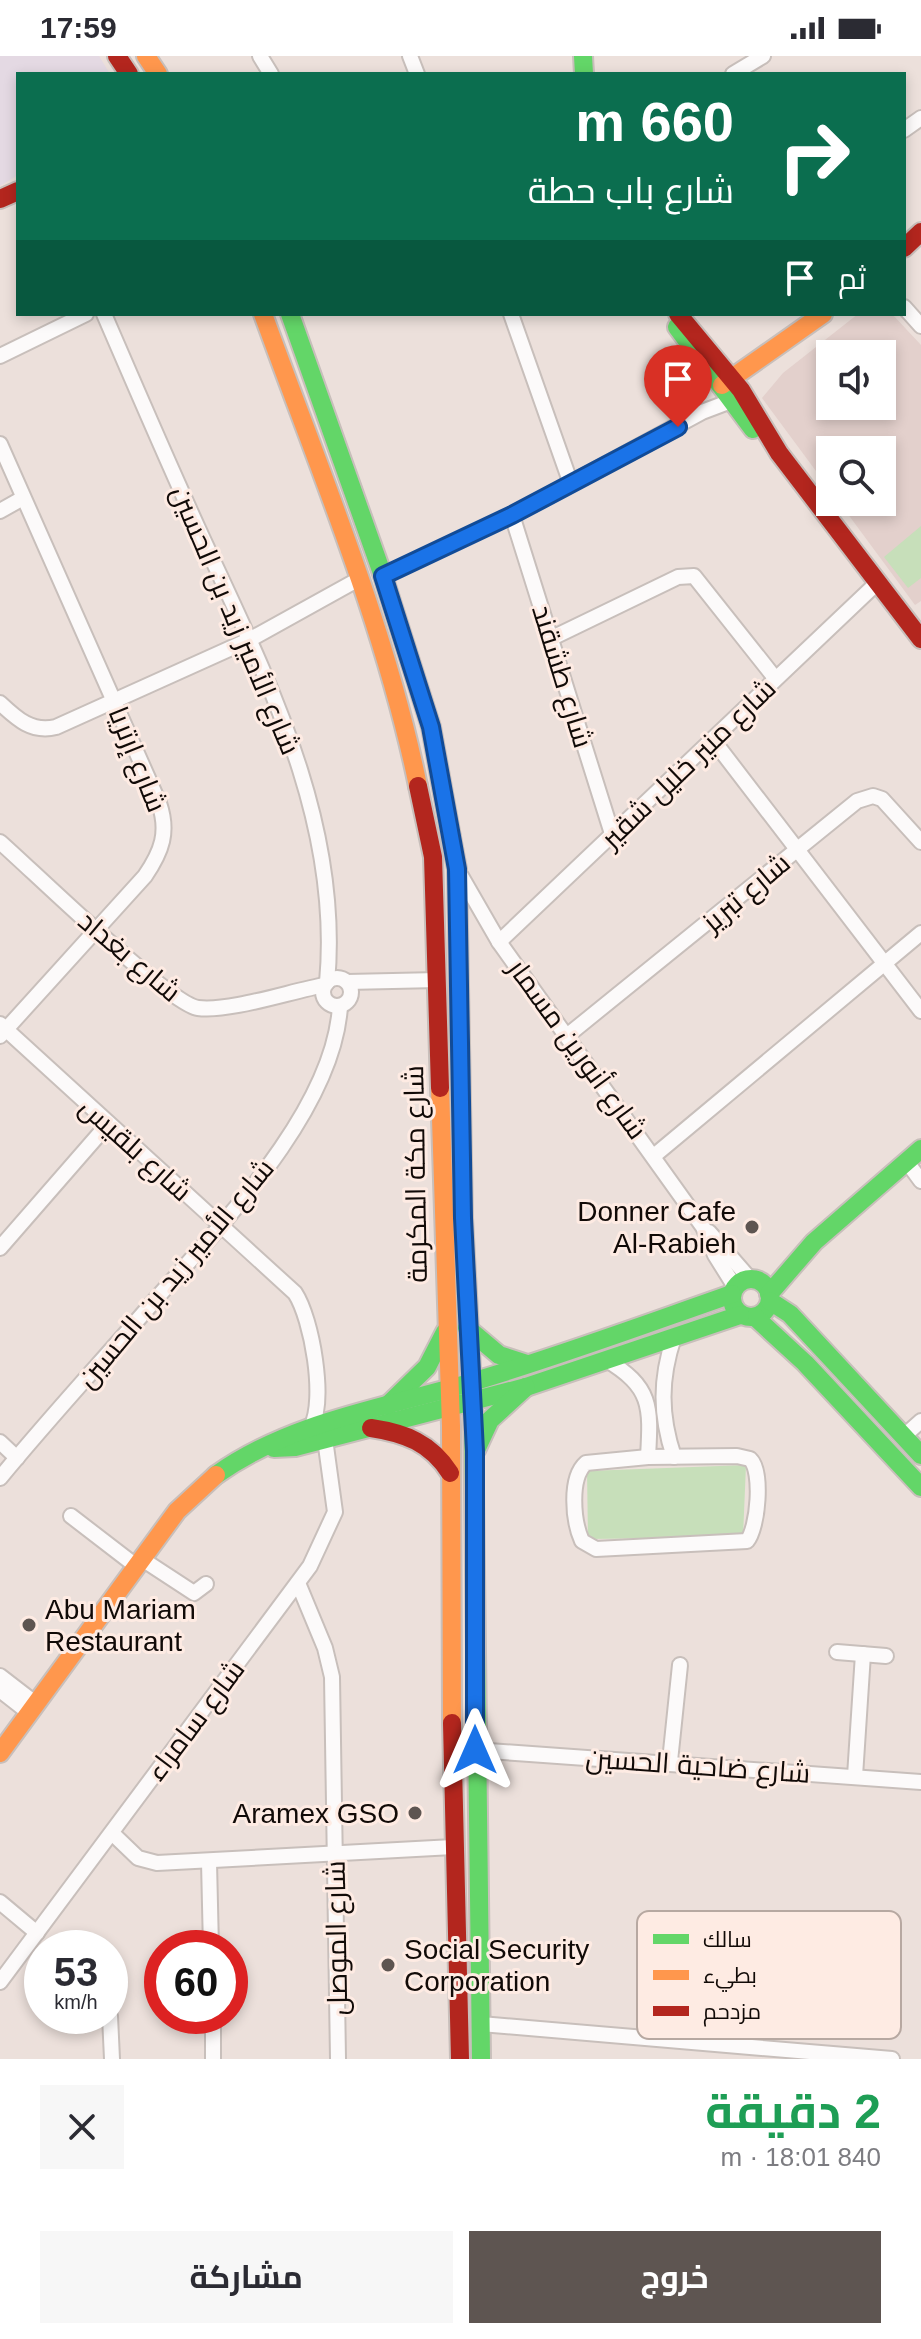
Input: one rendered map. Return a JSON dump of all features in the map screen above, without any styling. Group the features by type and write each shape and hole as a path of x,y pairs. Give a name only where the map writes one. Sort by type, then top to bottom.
{"main road":[{"path":"906,246 921,232"},
{"name":"شارع مكة المكرمة","path":"264,316 359,579 408,737 433,857 450,1398 453,1847 460,2059"},
{"name":"شارع مكة المكرمة","path":"291,316 383,576 431,727 457,869 467,1328 475,1451 475,1750 481,2059"},
{"path":"673,316 921,639"},
{"path":"679,316 730,388"},
{"path":"730,388 820,316"},
{"path":"0,1753 139,1563 202,1483 225,1466 271,1445 277,1439 371,1428 471,1392 527,1364 743,1285 814,1242 921,1149"},
{"path":"471,1392 526,1387 674,1337 765,1311 770,1297 814,1242"},
{"path":"743,1285 770,1297 790,1314 921,1455"},
{"path":"743,1285 733,1306 805,1363 921,1487"},
{"path":"467,1328 499,1355 527,1364"},
{"path":"387,1406 427,1367 446,1331"},
{"path":"475,1451 490,1420 526,1387"},
{"path":"318,1433 334,1421 387,1406 450,1398"},
{"path":"371,1428 425,1442 439,1455 450,1473"}],"street":[{"path":"739,66 763,56"},
{"path":"906,309 921,326"},
{"path":"0,356 82,316"},
{"name":"شارع الأمير زيد بن الحسين","path":"105,316 270,684 301,774 325,876 331,936 326,988"},
{"path":"512,316 571,484"},
{"path":"383,576 571,484 702,412 730,388"},
{"name":"شارع إرتريا","path":"0,444 159,803 165,826 157,859 2,1030"},
{"path":"0,511 23,498"},
{"name":"شارع طشقند","path":"512,515 613,837"},
{"path":"552,638 678,577 694,576 775,678"},
{"path":"0,703 38,730 56,727 249,640 359,579"},
{"name":"شارع منير خليل شقير","path":"499,942 876,584"},
{"path":"713,740 921,1011"},
{"name":"شارع تبريز","path":"568,1035 857,801 873,796 882,799 921,842"},
{"name":"شارع بغداد","path":"0,842 95,929 176,997 196,1008 326,988"},
{"name":"شارع أنورين مسمار","path":"457,869 499,942 655,1155 743,1285"},
{"path":"655,1155 921,933"},
{"name":"شارع الأمير زيد بن الحسين","path":"0,1478 221,1225 300,1117 333,1047 345,1002 345,981 331,936"},
{"path":"386,983 345,1002 330,1004 326,988 345,981 386,983 438,980"},
{"name":"شارع بلقيس","path":"2,1030 221,1225 300,1300 307,1322 319,1403 318,1433"},
{"path":"0,1248 108,1124"},
{"path":"907,1162 921,1181"},
{"path":"674,1337 662,1384 663,1417 674,1457"},
{"path":"605,1359 631,1375 648,1403 648,1457"},
{"path":"319,1403 334,1421"},
{"path":"903,1437 921,1421"},
{"name":"شارع سامراء","path":"39,1930 298,1583 333,1520 334,1499 318,1433"},
{"path":"0,1442 17,1458"},
{"path":"737,1456 755,1463 759,1473 753,1529 747,1541 596,1549 582,1541 575,1509 576,1482 582,1466 591,1461 648,1457 737,1456"},
{"path":"71,1516 139,1563 194,1593 206,1584"},
{"name":"شارع الموصل","path":"298,1583 325,1648 332,1677 338,2059"},
{"path":"837,1652 886,1656"},
{"path":"855,1776 863,1654"},
{"path":"670,1761 680,1665"},
{"path":"0,1676 32,1708"},
{"path":"0,1690 32,1708"},
{"name":"شارع ضاحية الحسين","path":"475,1750 670,1761 921,1782"},
{"path":"112,1833 131,1853 146,1861 209,1862 453,1847"},
{"path":"209,1862 211,1930"},
{"path":"0,1902 33,1930"},
{"name":"شارع سامراء","path":"0,1982 24,1950"},
{"path":"481,2024 637,2037"},
{"path":"111,2034 112,2059"},
{"path":"213,2034 213,2059"},
{"path":"657,2039 892,2059"}],"shaded area":[{"path":"0,56 99,56 109,72 16,72 16,176 0,186"},
{"path":"855,316 894,316 921,345 921,601 915,605 849,516 896,516 896,436 816,436 816,471 762,398 783,373 816,347 816,420 896,420 896,340 825,340"}],"green space":[{"path":"921,526 921,578 908,588 884,557"},
{"path":"746,1465 743,1537 588,1539 587,1471"}],"traffic: fast":[{"path":"583,56 584,72"},
{"path":"291,316 383,576 431,727 451,837"},
{"path":"677,327 753,429"},
{"path":"769,1294 814,1242 921,1149"},
{"path":"751,1279 764,1285 770,1298 764,1311 751,1317 738,1311 732,1298 738,1285 751,1279"},
{"path":"216,1475 276,1441 307,1429 505,1372 732,1294"},
{"path":"770,1301 790,1314 921,1455"},
{"path":"274,1448 295,1447 526,1387 740,1315"},
{"path":"755,1317 805,1363 921,1487"},
{"path":"467,1328 499,1355 527,1364"},
{"path":"387,1406 427,1367 445,1332"},
{"path":"476,1450 490,1420 526,1387"},
{"path":"473,1407 481,2059"}],"traffic: slow":[{"path":"146,56 157,72"},
{"path":"264,316 369,607 388,666 418,786"},
{"path":"722,385 820,316"},
{"path":"451,837 457,869 463,1218 473,1407"},
{"path":"440,1088 451,1426 452,1723"},
{"path":"0,1753 177,1511 216,1475"}],"traffic: jam":[{"path":"117,56 128,72"},
{"path":"0,199 16,192"},
{"path":"906,246 921,232"},
{"path":"680,316 741,390 779,453 921,639"},
{"path":"418,786 433,857 440,1088"},
{"path":"371,1428 416,1441 434,1454 450,1473"},
{"path":"452,1723 460,2059"}],"place":[{"name":"Donner Cafe Al-Rabieh","path":"752,1227"},
{"name":"Abu Mariam Restaurant","path":"29,1625"},
{"name":"Aramex GSO","path":"415,1813"},
{"name":"Social Security Corporation","path":"388,1965"}],"route":[{"path":"475,1750 475,1451 463,1218 457,869 431,727 383,576 512,515 678,427"}]}
